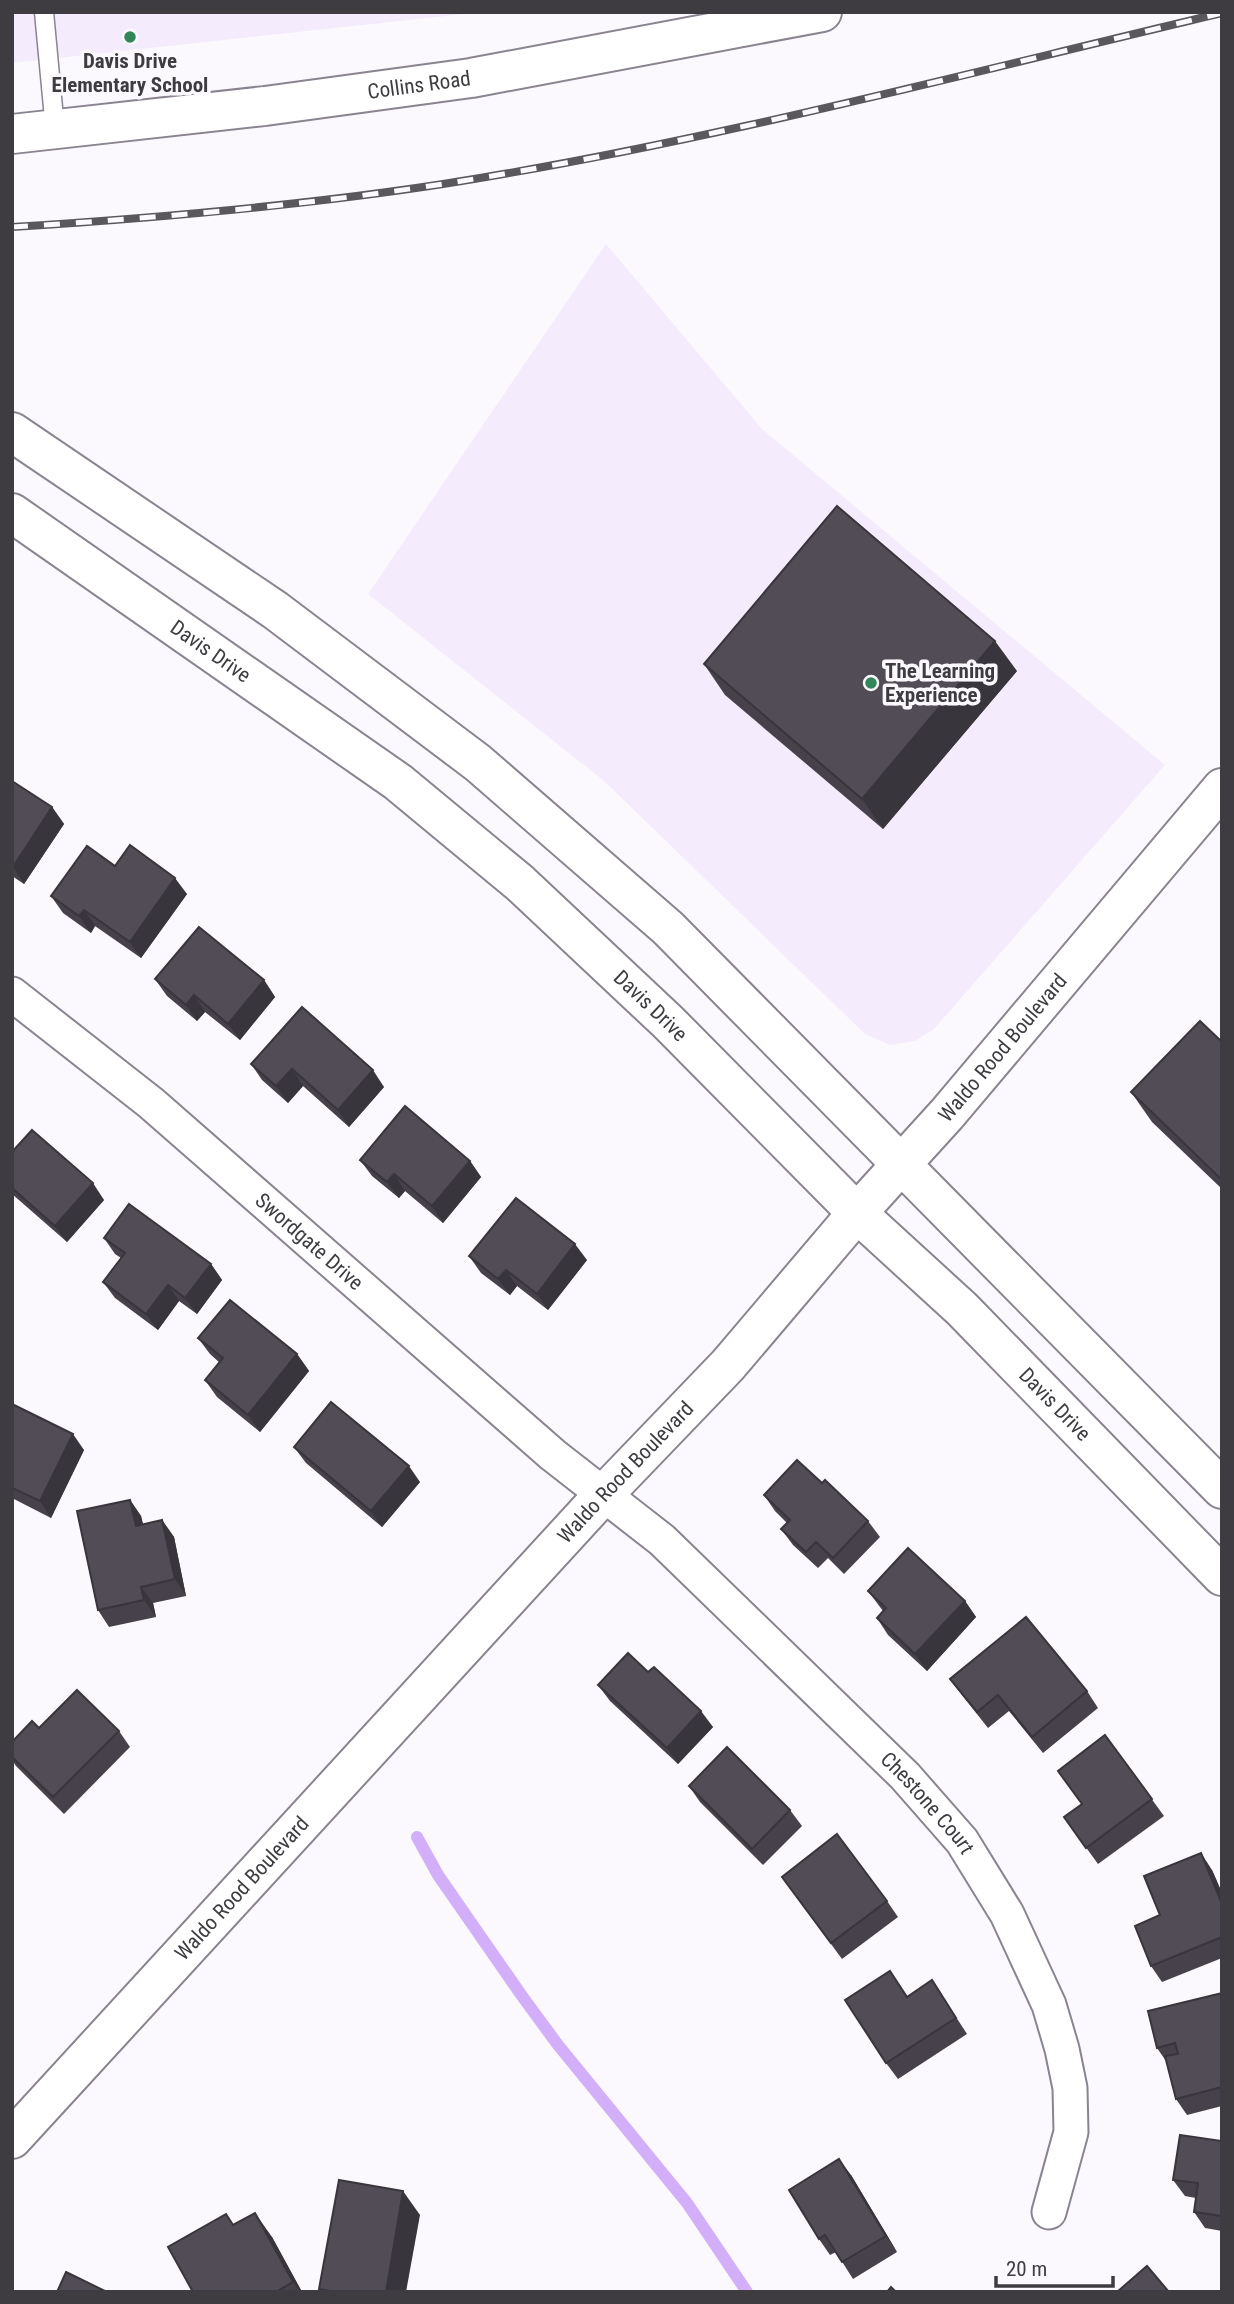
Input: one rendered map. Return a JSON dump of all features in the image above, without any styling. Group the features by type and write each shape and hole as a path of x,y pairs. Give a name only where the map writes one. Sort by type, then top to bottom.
{"main road":[{"name":"Collins Road","path":"12,134 265,106 471,78 822,12"},
{"path":"12,432 275,610 478,763 668,928 1222,1489"},
{"name":"Davis Drive","path":"12,513 398,782 520,883 668,1022 857,1213 962,1309 1222,1576"},
{"name":"Waldo Rood Boulevard","path":"12,2139 604,1494 728,1364 857,1213 902,1167 1222,788"}],"street":[{"name":"Swordgate Drive","path":"12,994 151,1103 553,1455 604,1494"},
{"name":"Chestone Court","path":"604,1494 662,1539 905,1776 962,1841 1007,1914 1049,2005 1070,2088 1071,2132 1049,2212"}],"lane":[{"path":"44,12 55,129"}],"shaded area":[{"name":"Davis Drive Elementary School","path":"12,12 483,12 12,63"},
{"path":"606,244 762,429 1165,765 934,1029 915,1041 890,1045 865,1034 604,781 368,594"}],"building":[{"name":"The Learning Experience","path":"837,506 995,641 862,799 704,664"},
{"path":"12,781 52,807 13,867 12,867"},
{"path":"130,845 175,878 130,942 84,910 79,916 51,896 87,846 115,866"},
{"path":"199,927 264,980 228,1024 194,995 186,1005 155,979"},
{"path":"302,1007 373,1070 338,1110 292,1069 276,1086 251,1064"},
{"path":"1200,1021 1222,1042 1222,1180 1131,1092"},
{"path":"405,1106 470,1161 432,1206 394,1174 387,1182 360,1160"},
{"path":"32,1130 93,1183 55,1226 12,1188 12,1152"},
{"path":"516,1198 575,1244 537,1294 506,1270 498,1279 469,1256"},
{"path":"129,1204 211,1264 185,1298 168,1285 146,1314 103,1282 125,1253 104,1238"},
{"path":"230,1300 297,1354 248,1415 205,1380 223,1358 198,1338"},
{"path":"331,1402 409,1466 371,1511 294,1447"},
{"path":"12,1404 73,1434 40,1501 12,1488"},
{"path":"797,1460 822,1483 825,1480 868,1521 833,1558 816,1542 806,1552 781,1529 790,1520 764,1495"},
{"path":"130,1500 136,1526 162,1520 175,1579 141,1587 144,1600 98,1610 77,1511"},
{"path":"908,1548 965,1601 915,1654 877,1618 886,1608 868,1591"},
{"path":"1026,1617 1087,1691 1032,1737 998,1695 977,1712 950,1679"},
{"path":"628,1653 648,1672 654,1667 701,1711 667,1748 598,1685"},
{"path":"77,1690 119,1731 53,1797 12,1757 12,1742 32,1721 39,1728"},
{"path":"1105,1735 1152,1799 1086,1848 1064,1817 1082,1804 1058,1771"},
{"path":"727,1747 790,1810 752,1849 689,1786"},
{"path":"837,1834 887,1901 831,1943 782,1877"},
{"path":"1201,1853 1222,1904 1222,1937 1151,1966 1135,1926 1160,1915 1144,1876"},
{"path":"890,1971 907,1997 932,1980 956,2018 886,2063 845,2000"},
{"path":"1222,1993 1222,2087 1176,2099 1165,2056 1178,2054 1175,2043 1157,2048 1148,2011"},
{"path":"1180,2135 1222,2141 1222,2216 1194,2212 1198,2183 1173,2180"},
{"path":"839,2159 886,2236 842,2262 825,2235 819,2239 789,2190"},
{"path":"339,2180 403,2191 386,2292 336,2292 319,2289"},
{"path":"255,2213 293,2282 276,2292 193,2292 168,2247 226,2214 233,2225"},
{"path":"1147,2266 1169,2292 1117,2292"},
{"path":"66,2272 107,2292 57,2292"}],"waterway":[{"path":"417,1837 438,1875 522,1996 558,2045 687,2203 747,2292"}],"railway":[{"path":"12,227 282,205 389,192 541,167 639,149 834,106 1222,13"}],"place":[{"name":"Davis Drive Elementary School","path":"130,37"},
{"name":"The Learning Experience","path":"871,683"}]}
